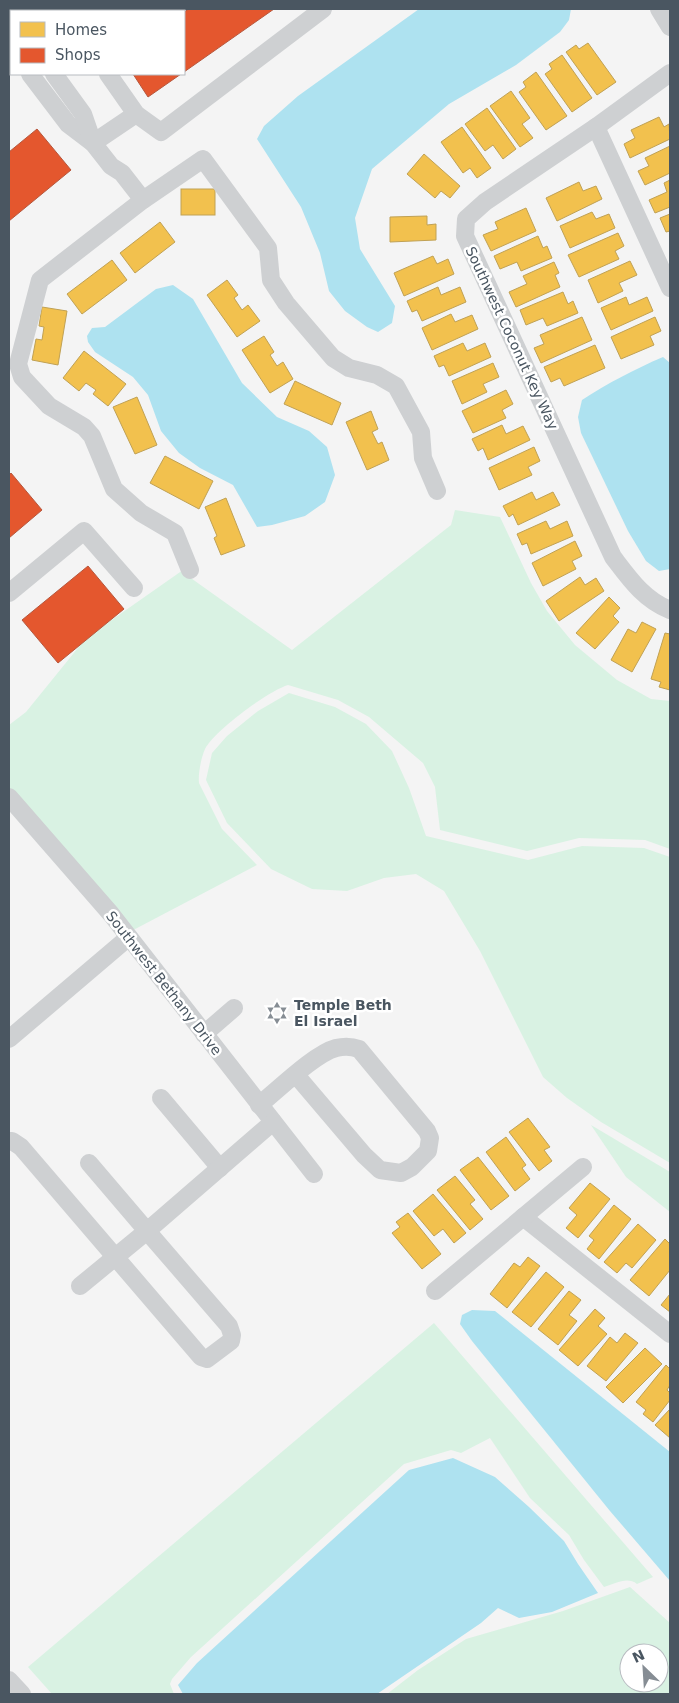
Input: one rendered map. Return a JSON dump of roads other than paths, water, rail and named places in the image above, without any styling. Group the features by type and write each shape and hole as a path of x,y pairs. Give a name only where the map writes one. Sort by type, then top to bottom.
{"street":[{"path":"109,75 136,114 160,132 323,9"},
{"path":"659,9 670,27"},
{"name":"Southwest Coconut Key Way","path":"670,73 596,127 486,202 466,219 465,236 613,556 638,590 670,610"},
{"path":"31,75 68,124 93,142"},
{"path":"55,75 83,114 93,142 111,166 112,181 138,204"},
{"path":"93,142 136,114"},
{"path":"596,127 670,288"},
{"path":"190,570 175,533 141,513 114,489 92,436 84,427 49,406 22,377 18,364 40,280 138,204 203,159 268,248 272,280 286,303 333,358 349,368 377,376 396,386 421,432 423,458 436,491"},
{"path":"9,593 84,531 134,588"},
{"name":"Southwest Bethany Drive","path":"9,797 111,914 314,1174"},
{"path":"9,1039 129,937"},
{"path":"204,1034 234,1008"},
{"path":"259,1105 296,1075 320,1056 335,1048 350,1046 359,1049 427,1131 430,1138 428,1151 412,1167 401,1173 380,1170 364,1155 296,1075"},
{"path":"161,1098 220,1168"},
{"path":"80,1286 147,1231 272,1122"},
{"path":"9,1141 21,1147 201,1357 207,1359 213,1356 231,1341 232,1335 229,1326 89,1163"},
{"path":"435,1291 583,1167"},
{"path":"523,1217 670,1334"},
{"path":"9,1680 22,1694"}],"water":[{"path":"419,9 571,9 569,20 560,32 516,65 449,104 372,169 355,218 360,249 395,306 392,323 378,332 367,327 345,311 329,291 320,253 301,207 257,139 264,126 298,96"},
{"path":"173,285 193,299 242,383 277,417 309,431 327,447 335,475 325,502 305,516 257,527 233,485 200,468 179,453 161,431 148,395 133,377 95,352 88,342 87,336 92,328 105,327 156,289"},
{"path":"663,357 670,363 670,569 659,571 646,561 628,531 581,433 578,417 582,400 642,366"},
{"path":"472,1310 495,1311 670,1452 670,1581 610,1511 472,1341 460,1324 462,1315"},
{"path":"453,1458 495,1477 529,1507 564,1541 598,1593 552,1612 519,1618 498,1608 481,1623 377,1694 183,1694 178,1685 197,1663 409,1470"}],"place":[{"name":"Temple Beth El Israel","path":"277,1013"}]}
